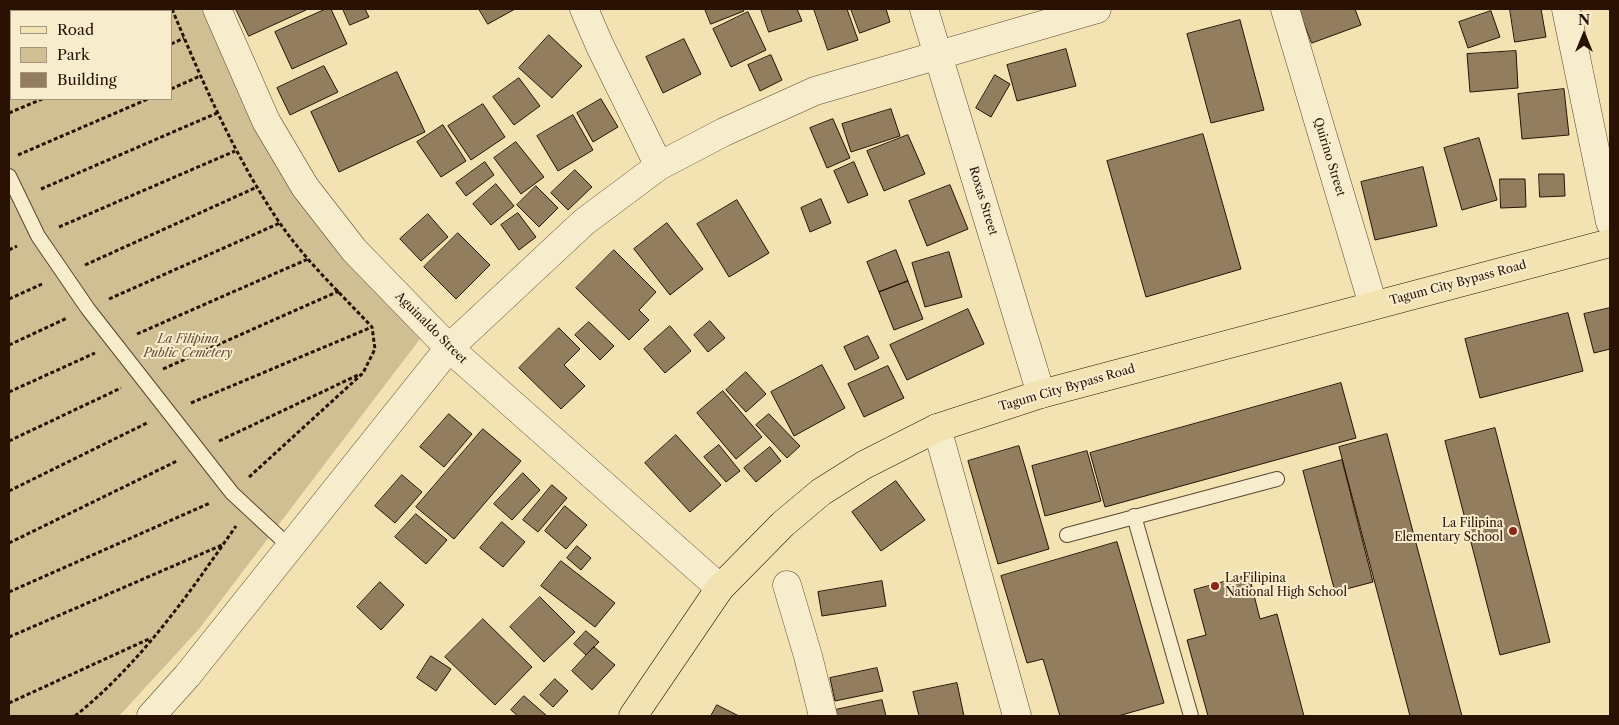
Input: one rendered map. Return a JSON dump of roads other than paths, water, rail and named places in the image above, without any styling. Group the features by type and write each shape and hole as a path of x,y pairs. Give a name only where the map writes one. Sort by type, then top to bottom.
{"main road":[{"name":"Tagum City Bypass Road","path":"633,716 720,588 783,524 821,492 864,465 937,428 1041,394 1610,243"}],"street":[{"name":"Aguinaldo Street","path":"217,9 266,121 305,187 354,250 449,348 720,588"},
{"path":"584,9 600,46 659,166"},
{"name":"Roxas Street","path":"924,9 1041,394"},
{"path":"152,716 187,676 449,348 584,222 659,166 724,132 815,91 1097,9"},
{"name":"Quirino Street","path":"1285,9 1373,305"},
{"path":"1566,9 1610,222"},
{"path":"937,428 1017,716"},
{"path":"786,585 808,656 823,716"}],"lane":[{"path":"9,176 38,236 63,275 115,344 171,412 232,493 290,547"},
{"path":"1067,535 1277,479"},
{"path":"1134,516 1191,716"}],"place":[{"name":"La Filipina Elementary School","path":"1513,531"},
{"name":"La Filipina National High School","path":"1215,586"}],"park label":[{"name":"La Filipina Public Cemetery","path":"188,347"}]}
